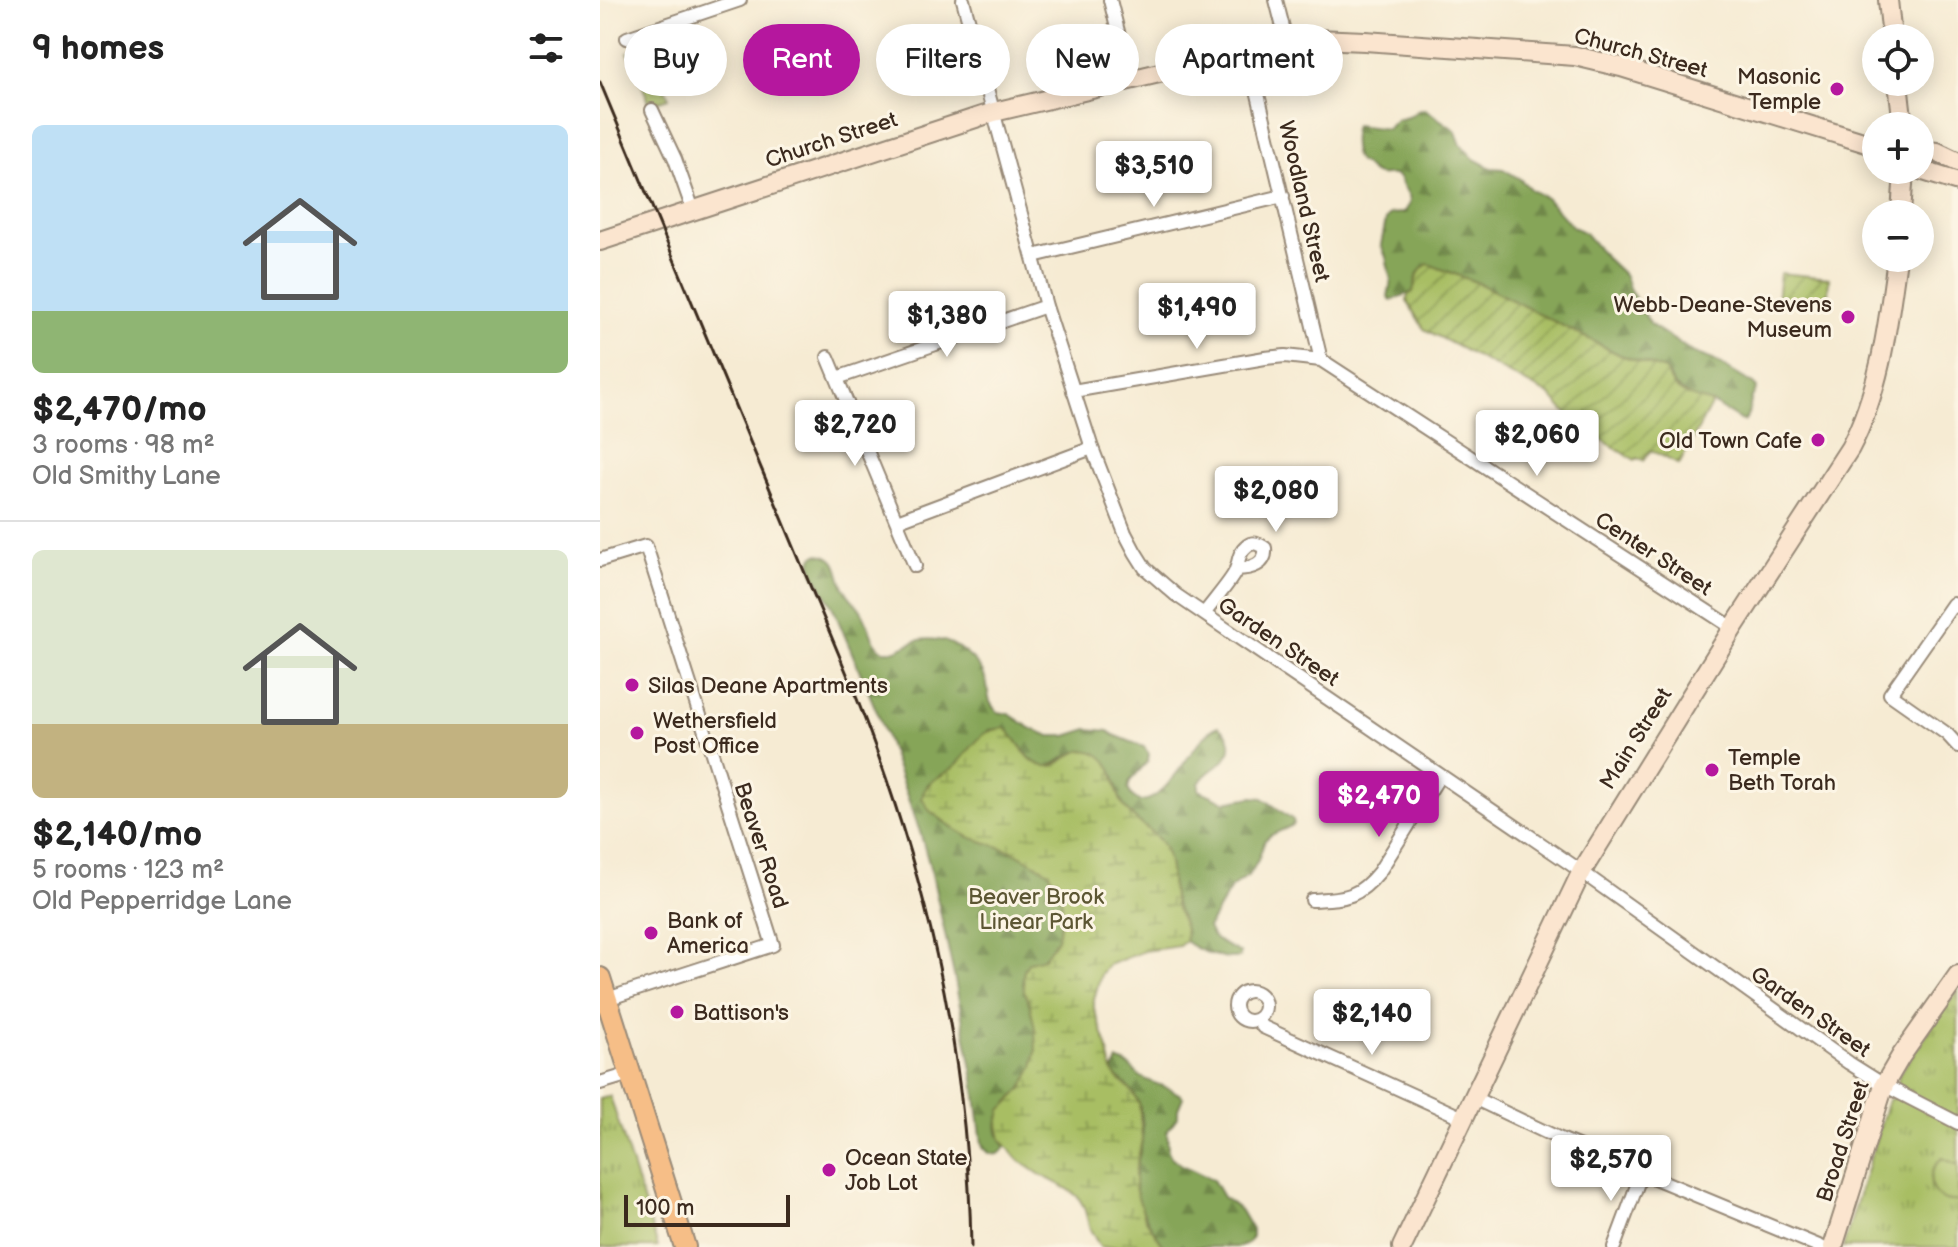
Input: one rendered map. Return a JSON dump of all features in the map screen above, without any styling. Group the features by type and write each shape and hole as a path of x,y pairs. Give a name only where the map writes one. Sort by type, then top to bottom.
{"main road":[{"path":"600,978 685,1247"}],"street":[{"path":"669,24 740,0"},
{"name":"Garden Street","path":"963,0 1046,306 1073,391 1125,533 1145,568 1159,582 1204,614 1582,871 1849,1063 1958,1123"},
{"path":"1110,0 1116,24"},
{"path":"1276,0 1282,24"},
{"path":"1888,0 1891,24"},
{"name":"Church Street","path":"1343,39 1575,56 1645,74 1862,142"},
{"name":"Church Street","path":"600,241 994,112 1060,96"},
{"name":"Woodland Street","path":"1259,96 1321,360"},
{"path":"652,110 682,176 693,210"},
{"path":"1934,152 1958,162"},
{"path":"1934,174 1958,182"},
{"path":"1033,256 1283,196"},
{"name":"Main Street","path":"1402,1247 1582,871 1733,628 1850,448 1867,413 1878,373 1895,272"},
{"path":"837,378 1046,306"},
{"name":"Center Street","path":"1073,391 1265,358 1285,356 1321,360 1733,628"},
{"path":"828,357 915,566"},
{"path":"897,521 1092,448"},
{"name":"Beaver Road","path":"600,560 646,546 773,945 607,999"},
{"path":"1204,614 1236,569"},
{"path":"1958,607 1953,604 1890,694 1947,734 1958,746"},
{"path":"1312,900 1349,897 1370,884 1440,775"},
{"name":"Broad Street","path":"1833,1247 1884,1085 1958,975"},
{"path":"1258,1020 1263,1027 1463,1118"},
{"path":"600,1083 630,1074"},
{"path":"1474,1098 1558,1138 1821,1247"},
{"path":"1614,1247 1642,1172"}],"green space":[{"path":"647,96 669,98 650,104"},
{"path":"1425,109 1456,132 1461,145 1474,159 1520,179 1546,198 1573,227 1585,233 1625,276 1651,325 1694,353 1713,360 1753,384 1757,388 1744,421 1712,403 1689,397 1673,384 1665,370 1620,355 1478,283 1428,264 1418,273 1413,292 1391,300 1388,297 1391,280 1381,245 1386,220 1390,214 1403,213 1410,200 1397,176 1375,174 1358,161 1353,149 1354,129 1355,125 1387,129 1396,120"},
{"path":"1428,264 1478,283 1620,355 1665,370 1679,390 1712,403 1679,465 1651,450 1643,461 1635,460 1575,423 1551,396 1424,329 1407,301 1419,272"},
{"path":"1780,273 1829,278 1828,295 1825,299 1811,298 1810,305 1777,301"},
{"name":"Beaver Brook Linear Park","path":"817,554 835,562 846,591 862,612 876,643 884,651 896,650 919,640 945,641 978,666 987,683 989,700 998,712 1009,714 1050,736 1066,736 1088,729 1108,731 1144,747 1149,754 1148,761 1130,781 1128,789 1139,801 1150,799 1160,792 1199,743 1218,726 1229,737 1230,750 1223,761 1202,778 1199,790 1225,802 1263,798 1293,820 1294,824 1265,840 1250,874 1231,888 1208,927 1217,940 1240,953 1240,957 1226,958 1204,952 1185,941 1166,852 1159,840 1124,806 1109,765 1095,753 1075,753 1043,766 1030,758 1004,728 990,730 953,768 928,784 922,798 933,813 963,833 1015,852 1047,870 1062,903 1062,926 1053,948 1049,954 1025,967 1023,985 1036,1036 1036,1060 1025,1084 999,1117 998,1130 1005,1146 997,1154 987,1151 982,1144 974,1080 955,980 920,832 877,712 834,610 811,565 812,558"},
{"path":"1005,728 1032,760 1043,766 1057,764 1083,751 1099,755 1112,771 1119,797 1126,809 1161,842 1167,856 1174,901 1184,925 1185,941 1179,946 1144,951 1108,965 1101,974 1094,999 1094,1009 1112,1071 1139,1103 1142,1139 1135,1188 1145,1218 1164,1247 1100,1247 1078,1197 1019,1160 1001,1140 998,1125 1001,1110 1022,1089 1033,1067 1036,1052 1035,1029 1023,975 1029,962 1044,958 1057,939 1062,903 1049,872 1014,852 955,829 930,811 922,798 930,783 954,767 981,737 990,731"},
{"path":"1958,990 1958,1247 1843,1247 1888,1100 1896,1097 1899,1074"},
{"path":"1118,1061 1145,1079 1183,1097 1178,1116 1167,1131 1168,1151 1182,1165 1213,1180 1223,1197 1241,1211 1252,1230 1249,1242 1240,1247 1164,1247 1136,1193 1135,1176 1142,1138 1141,1113 1132,1092 1114,1074"},
{"path":"610,1096 658,1247 600,1247 600,1099"},
{"path":"1942,1158 1958,1165 1958,1201 1940,1198 1932,1187 1932,1172"}],"railway":[{"path":"600,82 847,674 898,814 919,884 950,1026 961,1098 971,1247"}],"place":[{"name":"Masonic Temple","path":"1837,89"},
{"name":"Webb-Deane-Stevens Museum","path":"1848,317"},
{"name":"Old Town Cafe","path":"1818,440"},
{"name":"Silas Deane Apartments","path":"632,685"},
{"name":"Wethersfield Post Office","path":"637,733"},
{"name":"Temple Beth Torah","path":"1712,770"},
{"name":"Bank of America","path":"651,933"},
{"name":"Battison's","path":"677,1012"},
{"name":"Ocean State Job Lot","path":"829,1170"}]}
